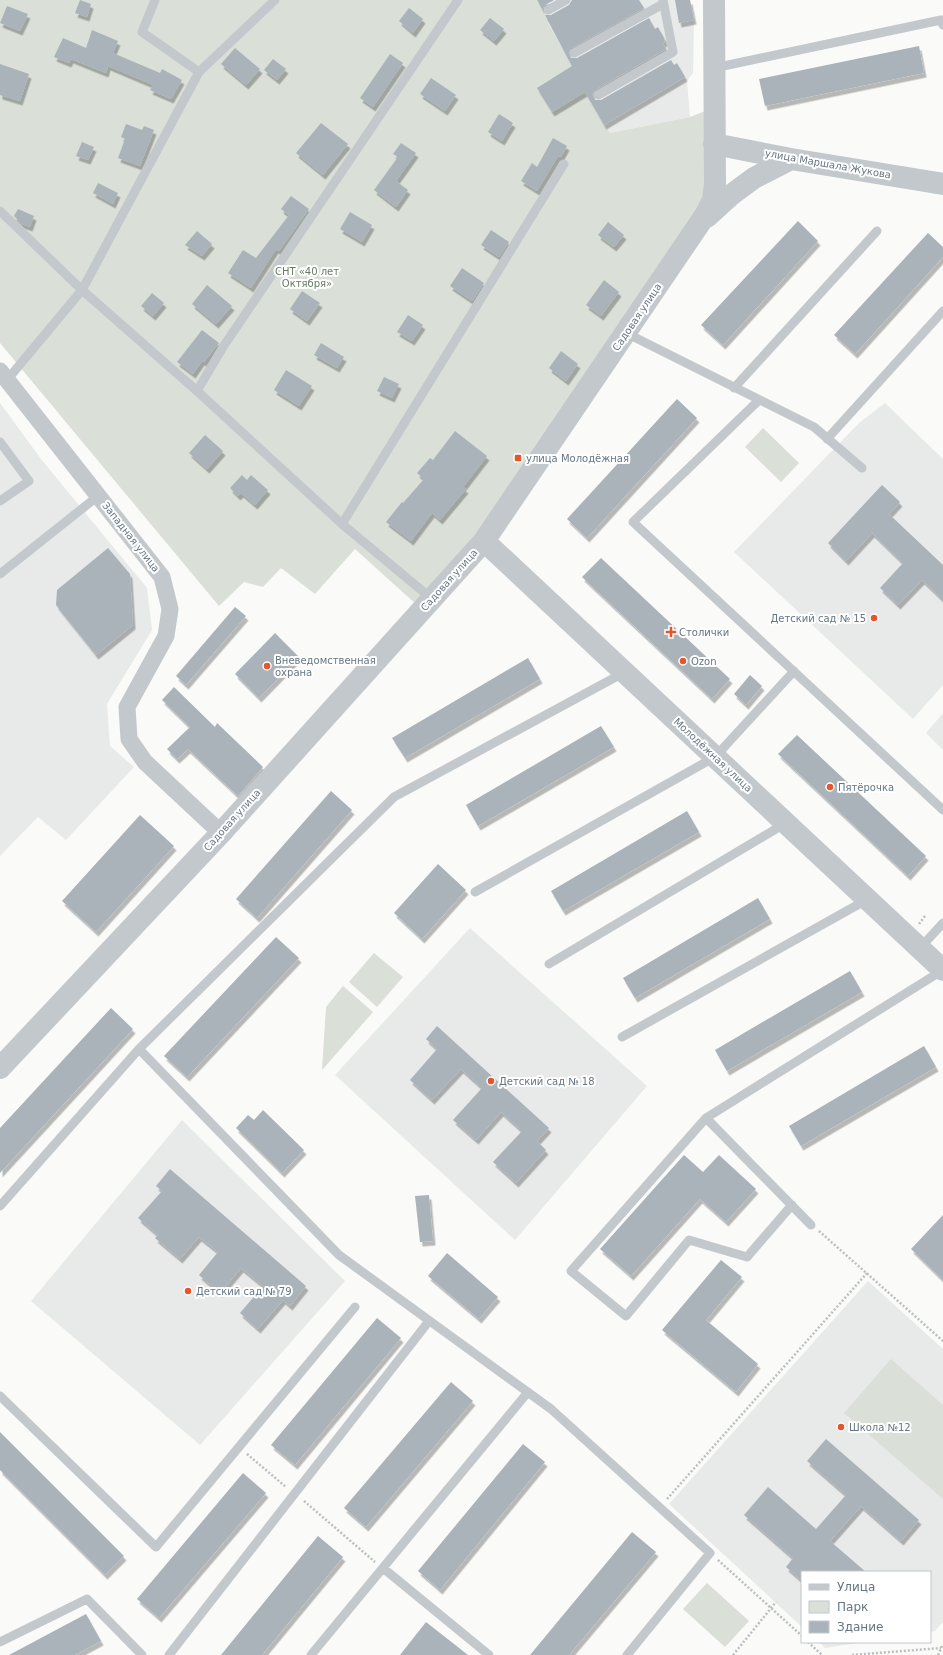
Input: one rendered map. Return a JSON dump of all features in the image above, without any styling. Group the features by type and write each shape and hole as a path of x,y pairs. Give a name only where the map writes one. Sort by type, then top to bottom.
{"street":[{"name":"Садовая улица","path":"0,1068 221,833 484,540 700,224 713,200 715,184 714,0"},
{"name":"улица Маршала Жукова","path":"714,144 791,159 943,184"},
{"path":"700,224 731,195 754,178 791,159"},
{"name":"Западная улица","path":"4,376 162,577 170,609 166,636 127,707 129,739 145,762 221,833"},
{"name":"Молодёжная улица","path":"484,540 943,970"}],"lane":[{"path":"155,0 142,32 199,72"},
{"path":"4,376 82,290 199,72 275,0"},
{"path":"197,391 223,347 458,0"},
{"path":"548,10 566,0"},
{"path":"574,53 663,2 673,52 598,95"},
{"path":"714,68 941,20 943,25"},
{"path":"342,524 564,164"},
{"path":"0,211 82,290 197,391 342,524 432,599"},
{"path":"734,388 877,231"},
{"path":"827,439 943,311"},
{"path":"626,333 814,427 862,468"},
{"path":"759,400 633,522 943,810"},
{"path":"0,442 29,481 0,501"},
{"path":"0,574 98,496"},
{"path":"475,892 715,757 794,671"},
{"path":"0,1206 139,1049 394,797 625,672"},
{"path":"549,964 786,823"},
{"path":"622,1037 868,900"},
{"path":"920,948 943,923"},
{"path":"792,1205 747,1257 690,1240 626,1316 571,1271 706,1118 943,970"},
{"path":"139,1049 339,1255 551,1409 710,1553 627,1655"},
{"path":"706,1118 811,1224"},
{"path":"0,1396 156,1547 355,1307"},
{"path":"169,1655 429,1321"},
{"path":"311,1655 528,1392"},
{"path":"383,1568 489,1655"},
{"path":"0,1642 87,1599 140,1653"},
{"path":"128,1655 140,1653"}],"path":[{"path":"811,1224 943,1341"},
{"path":"660,1507 867,1273"},
{"path":"239,1447 383,1568"},
{"path":"710,1553 801,1635"},
{"path":"733,1655 772,1609 776,1602"},
{"path":"809,1643 822,1655"},
{"path":"938,1655 943,1644"},
{"path":"852,1655 941,1648"}],"shaded area":[{"path":"537,0 690,0 694,20 693,73 687,81 690,117 610,133 595,110 548,23 550,22"},
{"path":"0,403 41,459 147,588 152,630 107,704 110,746 134,767 66,840 38,817 0,856"},
{"name":"Детский сад № 15","path":"885,403 943,459 943,685 913,719 734,552 859,423"},
{"path":"943,713 943,750 926,733"},
{"name":"Детский сад № 18","path":"470,928 647,1086 515,1240 335,1075"},
{"name":"Детский сад № 79","path":"182,1120 345,1281 200,1445 31,1301"},
{"name":"Школа №12","path":"868,1281 943,1349 943,1622 935,1631 931,1632 931,1571 801,1571 801,1626 669,1504"},
{"path":"820,1643 858,1643 825,1648"}],"green space":[{"name":"СНТ «40 лет Октября»","path":"0,0 537,0 550,22 548,23 562,48 564,47 595,110 610,133 690,117 705,111 705,199 475,536 418,606 355,549 315,594 281,568 263,587 244,582 219,606 0,343"},
{"path":"763,428 799,463 781,482 745,447"},
{"path":"374,953 403,977 377,1007 349,982"},
{"path":"343,986 373,1012 322,1070 326,1007"},
{"path":"891,1359 943,1405 943,1499 844,1413"},
{"path":"707,1583 749,1621 725,1647 683,1609"}],"building":[{"path":"80,0 91,4 87,17 75,13"},
{"path":"537,0 554,0 545,5 542,9"},
{"path":"572,0 639,0 644,8 571,48 568,53 571,58 577,58 649,18 655,29 658,27 665,42 663,43 666,49 595,90 592,95 595,100 601,100 671,60 674,65 677,63 685,77 604,125 585,92 552,112 537,88 572,66 545,15 551,15 569,5"},
{"path":"675,0 690,0 694,20 679,23"},
{"path":"7,6 28,14 20,31 0,23"},
{"path":"409,8 423,19 413,33 399,21"},
{"path":"490,18 504,29 494,41 480,30"},
{"path":"92,30 118,41 113,53 160,73 162,69 182,80 171,99 150,90 153,85 108,66 106,73 71,59 69,63 54,57 63,38 86,48"},
{"path":"919,46 924,73 765,106 759,79"},
{"path":"235,48 260,69 246,85 221,64"},
{"path":"390,54 403,63 373,107 360,98"},
{"path":"273,59 286,69 277,80 264,70"},
{"path":"0,64 29,74 20,101 0,95"},
{"path":"431,78 456,95 445,111 420,94"},
{"path":"499,114 513,123 502,141 488,132"},
{"path":"321,123 348,144 323,175 296,153"},
{"path":"126,124 142,130 144,126 154,130 140,166 118,158 125,139 121,137"},
{"path":"553,138 567,146 561,157 558,156 537,191 521,181 532,163 537,167"},
{"path":"82,142 94,147 88,160 76,156"},
{"path":"401,143 416,153 396,181 408,190 396,207 374,190 398,157 393,154"},
{"path":"98,183 118,193 113,204 93,193"},
{"path":"291,196 309,209 279,251 276,249 251,288 228,273 243,250 256,258 289,215 281,209"},
{"path":"18,209 34,216 30,227 22,224 14,216"},
{"path":"350,212 372,225 362,242 340,229"},
{"path":"798,221 818,241 723,345 701,325"},
{"path":"608,222 624,235 614,247 598,235"},
{"path":"491,230 509,242 499,257 481,245"},
{"path":"197,231 212,244 202,256 185,245"},
{"path":"928,233 943,247 943,257 855,354 834,335"},
{"path":"462,268 484,283 472,301 450,286"},
{"path":"604,280 619,292 601,316 586,305"},
{"path":"207,285 232,306 216,324 192,304"},
{"path":"302,291 320,303 307,321 290,309"},
{"path":"152,293 164,303 153,316 141,306"},
{"path":"408,315 423,325 412,341 397,332"},
{"path":"202,330 219,343 204,362 202,361 193,374 177,362"},
{"path":"321,343 344,357 337,368 314,355"},
{"path":"561,351 578,364 566,381 549,368"},
{"path":"286,370 312,386 299,406 274,390"},
{"path":"384,377 399,384 392,398 377,391"},
{"path":"677,399 697,418 587,538 567,519"},
{"path":"455,431 487,456 463,487 466,489 440,520 432,513 411,541 386,522 402,502 403,503 424,479 417,473 430,458 433,460"},
{"path":"205,435 223,451 207,469 189,453"},
{"path":"242,475 247,480 251,475 268,490 255,505 241,493 238,496 230,488"},
{"path":"882,485 900,502 889,514 943,565 943,600 922,580 898,605 880,588 903,563 872,533 846,561 828,543"},
{"path":"108,548 130,574 133,625 96,655 56,605 57,590"},
{"path":"601,558 730,679 712,699 582,577"},
{"path":"235,607 246,616 186,685 176,676"},
{"name":"Вневедомственная охрана","path":"275,633 299,657 259,698 235,674"},
{"path":"528,658 540,679 405,758 392,738"},
{"path":"750,675 762,686 746,705 734,694"},
{"path":"174,687 215,727 217,723 263,767 238,796 188,749 177,759 167,749 190,727 162,700"},
{"path":"601,726 614,747 478,826 466,805"},
{"path":"797,735 926,856 908,876 778,754"},
{"path":"331,791 352,810 257,918 236,899"},
{"path":"687,811 699,832 563,911 551,891"},
{"path":"140,815 174,846 96,932 62,901"},
{"path":"438,864 466,890 422,939 394,913"},
{"path":"758,898 770,919 635,998 623,978"},
{"path":"276,937 299,958 187,1077 164,1056"},
{"path":"850,971 862,992 727,1071 715,1050"},
{"path":"111,1008 133,1029 0,1173 0,1128"},
{"path":"437,1026 549,1128 537,1141 546,1150 516,1183 493,1162 522,1131 501,1112 476,1140 453,1120 482,1088 461,1069 432,1100 410,1080 437,1049 426,1039"},
{"path":"924,1046 936,1067 801,1146 789,1126"},
{"path":"263,1110 304,1150 282,1173 236,1128 248,1115 254,1120"},
{"path":"684,1155 703,1172 719,1155 756,1189 726,1222 700,1199 631,1276 600,1249"},
{"path":"170,1169 306,1286 290,1306 283,1300 258,1329 240,1313 263,1286 241,1268 220,1293 199,1275 218,1252 199,1237 180,1259 155,1238 158,1235 138,1218 162,1191 156,1186"},
{"path":"429,1195 433,1241 420,1242 415,1196"},
{"path":"943,1215 943,1280 911,1249"},
{"path":"447,1253 498,1297 479,1319 428,1276"},
{"path":"721,1260 742,1277 706,1320 758,1364 736,1392 662,1330"},
{"path":"377,1318 401,1338 295,1465 271,1445"},
{"path":"451,1382 473,1401 366,1527 344,1508"},
{"path":"0,1432 124,1556 105,1575 0,1470"},
{"path":"826,1439 919,1520 901,1541 861,1506 830,1541 865,1571 801,1571 801,1580 786,1567 793,1558 744,1515 768,1487 816,1529 846,1495 807,1461"},
{"path":"523,1444 545,1462 440,1590 418,1571"},
{"path":"243,1473 266,1493 159,1618 137,1599"},
{"path":"632,1532 656,1552 569,1655 530,1655"},
{"path":"318,1536 343,1557 262,1655 221,1655"},
{"path":"86,1614 101,1641 75,1655 9,1655"},
{"path":"426,1622 468,1655 400,1655"}],"place":[{"name":"улица Молодёжная","path":"518,458"},
{"name":"Детский сад № 15","path":"874,618"},
{"name":"Столички","path":"671,632"},
{"name":"Ozon","path":"683,661"},
{"name":"Вневедомственная охрана","path":"267,666"},
{"name":"Пятёрочка","path":"830,787"},
{"name":"Детский сад № 18","path":"491,1081"},
{"name":"Детский сад № 79","path":"188,1291"},
{"name":"Школа №12","path":"841,1427"}]}
